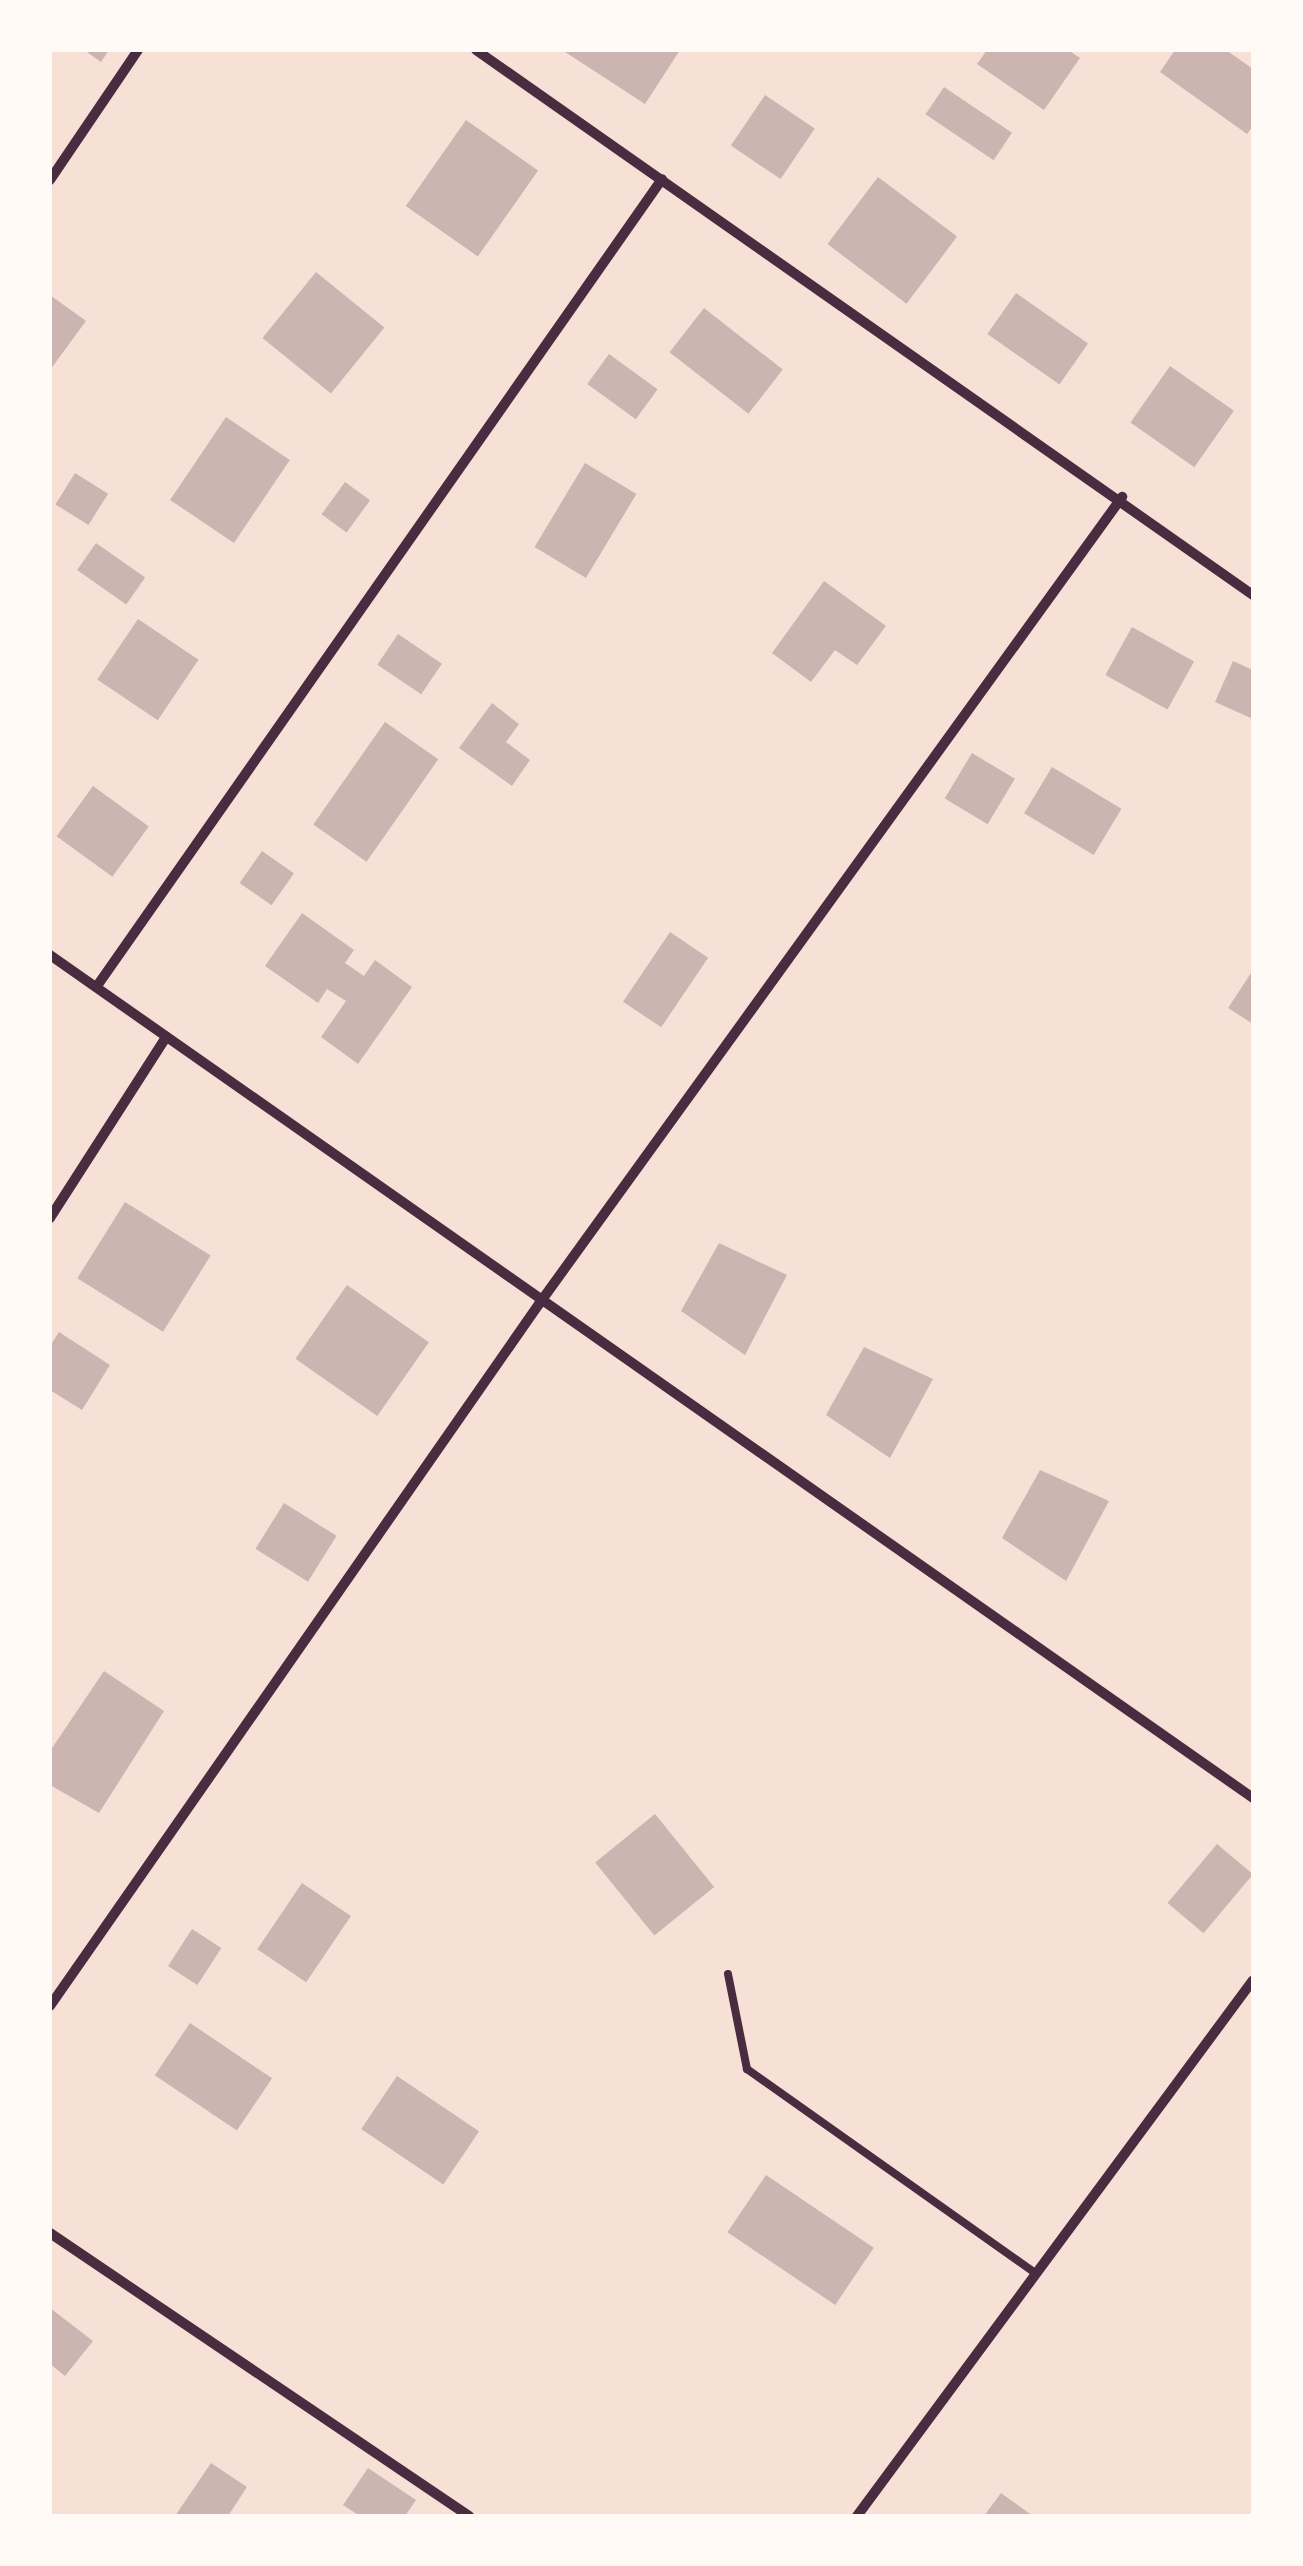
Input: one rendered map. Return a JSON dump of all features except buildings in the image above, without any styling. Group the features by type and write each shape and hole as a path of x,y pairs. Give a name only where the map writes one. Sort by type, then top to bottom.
{"street":[{"path":"50,180 138,50"},
{"path":"476,50 1122,497 1253,595"},
{"path":"97,986 662,179"},
{"path":"50,2006 539,1304 1122,497"},
{"path":"50,955 539,1304 1253,1798"},
{"path":"50,1218 166,1037"},
{"path":"857,2516 1253,1980"},
{"path":"50,2233 469,2516"}],"lane":[{"path":"728,1974 747,2069 1036,2274"}]}
